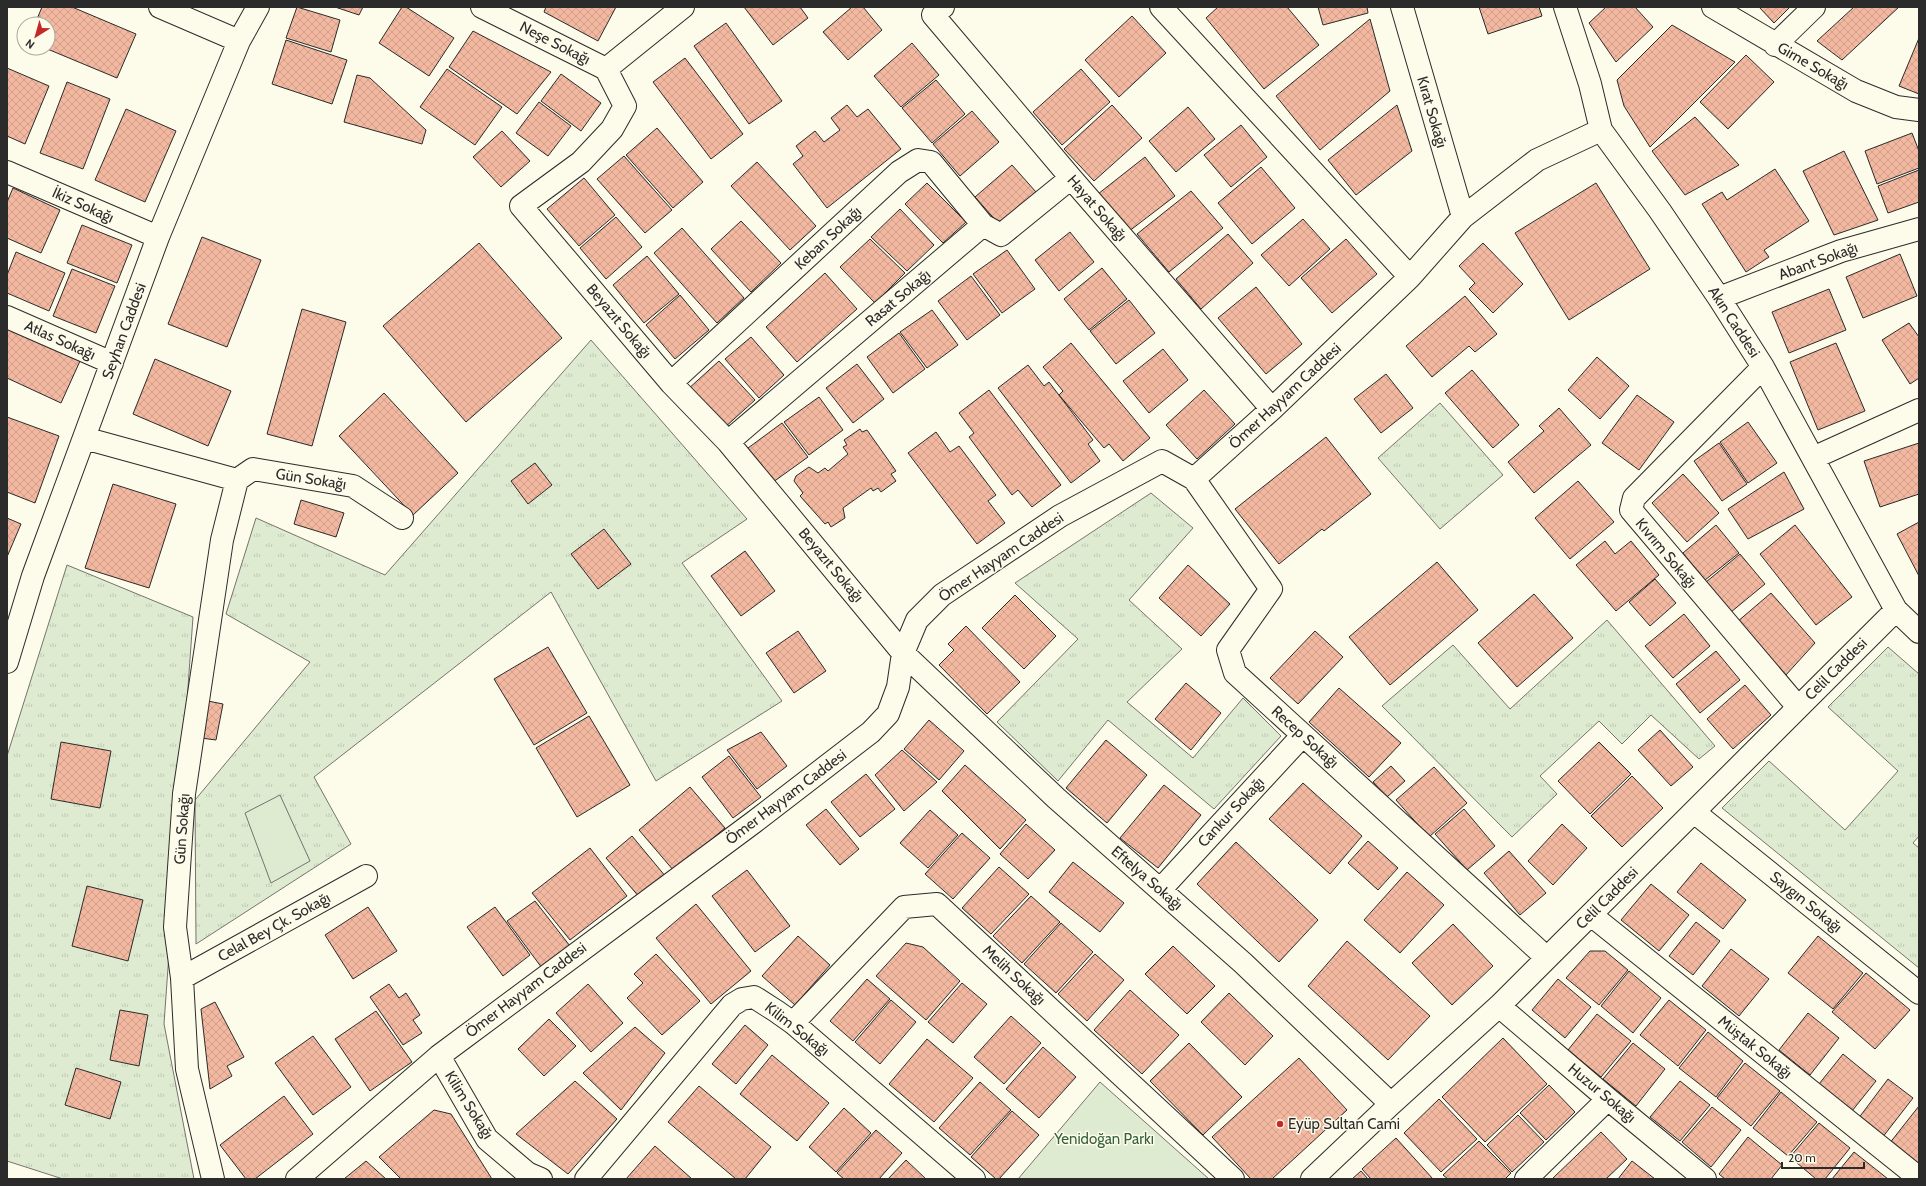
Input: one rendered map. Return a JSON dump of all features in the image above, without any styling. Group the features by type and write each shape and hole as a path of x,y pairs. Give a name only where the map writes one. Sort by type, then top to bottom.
{"street":[{"path":"160,7 239,41"},
{"name":"Seyhan Caddesi","path":"7,662 33,576 158,238 239,41 258,7"},
{"name":"Neşe Sokağı","path":"482,7 606,68"},
{"path":"606,68 683,7"},
{"name":"Hayat Sokağı","path":"943,7 933,15 1071,178 1272,409"},
{"path":"1161,7 1410,277"},
{"name":"Kırat Sokağı","path":"1402,7 1463,217"},
{"name":"Akın Caddesi","path":"1565,7 1590,84 1601,130 1660,211 1719,298 1763,367 1896,610 1919,632"},
{"name":"Girne Sokağı","path":"1714,7 1856,91 1896,107 1919,110"},
{"path":"1775,44 1814,7"},
{"name":"Beyazıt Sokağı","path":"606,68 625,106 612,128 581,162 521,206 671,383 728,442 903,653"},
{"name":"Ömer Hayyam Caddesi","path":"297,1179 439,1056 754,822 871,732 888,714 898,687 903,653 917,620 942,595 1060,516 1162,461 1194,479 1272,409 1410,277 1463,217 1537,160 1601,130"},
{"name":"Keban Sokağı","path":"671,383 900,172 918,160 931,162 983,225"},
{"name":"İkiz Sokağı","path":"7,172 158,238"},
{"path":"983,225 1001,235 1071,178"},
{"name":"Rasat Sokağı","path":"728,442 983,225"},
{"name":"Abant Sokağı","path":"1719,298 1841,251 1919,229"},
{"name":"Atlas Sokağı","path":"7,317 112,363"},
{"name":"Kıvrım Sokağı","path":"1763,367 1634,498 1631,510 1798,707"},
{"path":"1813,458 1919,410"},
{"path":"84,438 237,480"},
{"name":"Gün Sokağı","path":"213,1179 186,1069 182,978 176,927 184,794 222,540 237,480 253,469 353,486 402,518"},
{"name":"Recep Sokağı","path":"1194,479 1271,589 1228,650 1235,673 1547,958"},
{"name":"Celil Caddesi","path":"1312,1179 1391,1104 1499,1006 1896,610"},
{"name":"Eftelya Sokağı","path":"903,653 1056,798 1243,963 1391,1104"},
{"name":"Cankur Sokağı","path":"1160,890 1303,735"},
{"name":"Saygın Sokağı","path":"1694,812 1919,992"},
{"name":"Celal Bey Çk. Sokağı","path":"182,978 366,876"},
{"name":"Melih Sokağı","path":"792,1023 904,907 937,904 1233,1179"},
{"name":"Müştak Sokağı","path":"1591,915 1919,1178"},
{"name":"Kilim Sokağı","path":"586,1179 732,1005 742,999 754,997 792,1023 974,1179"},
{"name":"Huzur Sokağı","path":"1499,1006 1705,1179"},
{"name":"Kilim Sokağı","path":"439,1056 487,1138 527,1173 541,1179"},
{"path":"1526,1179 1608,1099"}],"green space":[{"path":"591,340 747,519 682,563 782,701 656,781 551,592 314,777 351,844 196,944 195,800 310,662 226,614 256,518 385,575"},
{"path":"1440,403 1503,475 1440,529 1378,458"},
{"path":"1151,493 1193,528 1129,600 1182,649 1127,702 1193,758 1243,698 1281,736 1214,809 1108,720 1058,781 997,722 1078,639 1015,583"},
{"path":"67,565 193,617 164,1024 194,1179 63,1179 7,1161 7,756"},
{"path":"1607,620 1715,746 1699,759 1651,715 1622,744 1599,721 1540,776 1557,794 1512,837 1382,706 1453,645 1510,709"},
{"path":"1888,647 1919,674 1919,836 1913,843 1919,848 1919,968 1722,808 1769,761 1845,830 1898,771 1828,707"},
{"path":"280,795 310,861 271,883 245,813"},
{"name":"Yenidoğan Parkı","path":"1100,1082 1209,1179 1018,1179"}],"building":[{"path":"42,7 72,7 136,34 117,78 56,53 56,16 38,16"},
{"path":"297,7 340,20 331,52 286,38"},
{"path":"335,7 363,7 359,15"},
{"path":"402,7 406,7 454,38 429,76 379,43"},
{"path":"546,7 616,7 598,41 544,12"},
{"path":"744,7 800,7 808,18 773,45"},
{"path":"852,7 863,7 882,30 848,60 823,32"},
{"path":"1218,7 1287,7 1319,45 1264,89 1206,18"},
{"path":"1318,7 1367,7 1368,13 1323,25"},
{"path":"1479,7 1539,7 1542,16 1488,34"},
{"path":"1606,7 1635,7 1653,27 1616,62 1589,23"},
{"path":"1759,7 1790,7 1774,23"},
{"path":"1854,7 1899,7 1842,60 1817,41"},
{"path":"1132,16 1166,53 1119,97 1085,60"},
{"path":"1370,19 1390,91 1320,150 1276,96"},
{"path":"726,23 782,101 749,124 694,46"},
{"path":"1672,25 1735,62 1650,147 1624,106 1617,80"},
{"path":"473,31 551,72 517,114 449,67"},
{"path":"1919,38 1919,94 1899,86"},
{"path":"286,40 347,60 332,104 272,84"},
{"path":"912,43 939,75 901,107 874,76"},
{"path":"1746,55 1774,82 1728,129 1700,102"},
{"path":"685,58 743,134 711,159 653,82"},
{"path":"7,68 49,86 25,144 7,136"},
{"path":"447,69 502,107 475,145 420,107"},
{"path":"1081,69 1110,102 1062,145 1033,112"},
{"path":"561,74 601,103 581,131 541,101"},
{"path":"357,75 370,78 426,130 422,144 344,122"},
{"path":"936,80 965,114 932,143 902,108"},
{"path":"67,82 110,99 83,169 40,153"},
{"path":"539,102 571,126 548,156 516,133"},
{"path":"847,105 857,117 868,109 901,149 827,208 793,164 803,156 796,146 815,131 824,142 840,130 831,118"},
{"path":"1112,105 1142,138 1094,181 1064,149"},
{"path":"1397,105 1412,151 1356,195 1328,160"},
{"path":"1188,107 1215,139 1176,172 1149,141"},
{"path":"126,109 176,131 145,202 95,180"},
{"path":"972,111 999,142 960,176 933,144"},
{"path":"1695,117 1739,165 1685,195 1652,151"},
{"path":"1241,125 1267,157 1231,187 1204,155"},
{"path":"657,128 703,182 673,208 626,155"},
{"path":"502,131 530,161 501,187 473,157"},
{"path":"1912,133 1919,151 1919,168 1877,184 1865,151"},
{"path":"1844,151 1878,220 1834,235 1803,171"},
{"path":"624,156 672,210 645,233 597,179"},
{"path":"1145,157 1175,196 1128,232 1098,194"},
{"path":"757,162 816,226 790,250 731,186"},
{"path":"1012,165 1036,192 999,224 975,197"},
{"path":"1261,167 1295,208 1252,244 1218,203"},
{"path":"1775,169 1809,221 1764,250 1769,257 1746,272 1702,204 1722,192 1727,200"},
{"path":"1919,170 1919,202 1888,213 1878,186"},
{"path":"584,178 615,215 579,246 547,209"},
{"path":"927,183 966,222 943,243 905,204"},
{"path":"1596,183 1650,269 1569,320 1515,233"},
{"path":"13,188 60,210 41,253 7,238 7,202"},
{"path":"1191,191 1223,228 1169,272 1137,234"},
{"path":"900,209 934,245 907,271 871,237"},
{"path":"616,217 642,247 606,279 580,248"},
{"path":"1303,219 1330,249 1289,286 1261,255"},
{"path":"741,221 781,263 751,292 711,249"},
{"path":"82,225 132,245 117,283 67,263"},
{"path":"682,228 744,298 717,323 654,253"},
{"path":"1070,232 1094,262 1059,291 1035,260"},
{"path":"1228,234 1253,263 1201,309 1176,279"},
{"path":"202,237 261,260 227,347 168,324"},
{"path":"870,239 905,273 875,303 840,267"},
{"path":"1346,239 1377,274 1332,313 1301,278"},
{"path":"479,243 562,338 466,422 383,326"},
{"path":"1483,243 1523,284 1493,313 1469,289 1475,283 1459,266"},
{"path":"1007,250 1035,289 1002,313 973,274"},
{"path":"16,252 65,273 49,311 7,293 7,275"},
{"path":"1900,254 1917,296 1863,318 1846,277"},
{"path":"647,256 679,294 644,323 613,285"},
{"path":"1102,268 1127,299 1089,330 1064,299"},
{"path":"72,269 115,286 96,333 53,316"},
{"path":"825,273 857,309 797,362 766,327"},
{"path":"971,276 1000,315 967,340 938,301"},
{"path":"1256,287 1302,344 1266,374 1218,318"},
{"path":"1829,289 1846,330 1789,353 1772,312"},
{"path":"680,295 709,330 675,359 646,325"},
{"path":"1465,296 1497,334 1475,352 1469,346 1432,377 1406,346"},
{"path":"1129,300 1155,333 1116,364 1090,331"},
{"path":"302,309 346,322 312,446 267,434"},
{"path":"932,310 958,345 927,368 900,332"},
{"path":"1909,323 1919,337 1919,378 1910,384 1882,340"},
{"path":"7,328 80,361 61,403 7,378"},
{"path":"899,333 925,369 893,393 867,357"},
{"path":"751,337 784,375 759,398 725,359"},
{"path":"1071,343 1150,438 1123,461 1109,444 1104,448 1059,395 1063,391 1043,367"},
{"path":"1836,343 1865,411 1818,430 1790,362"},
{"path":"1163,349 1188,380 1149,413 1123,381"},
{"path":"1597,357 1629,386 1600,419 1568,390"},
{"path":"155,359 231,391 208,446 133,414"},
{"path":"719,361 755,400 723,429 687,390"},
{"path":"857,364 884,399 853,423 826,388"},
{"path":"1028,365 1044,386 1049,382 1093,440 1088,444 1100,461 1071,483 998,388"},
{"path":"1472,370 1519,425 1493,448 1445,393"},
{"path":"1386,374 1413,408 1381,433 1354,399"},
{"path":"989,390 1061,485 1032,507 1018,490 1012,495 969,437 974,433 959,413"},
{"path":"1204,390 1235,424 1197,459 1166,425"},
{"path":"384,393 458,473 413,515 339,436"},
{"path":"1637,395 1674,422 1639,470 1602,443"},
{"path":"819,397 843,430 809,455 784,422"},
{"path":"1559,408 1591,445 1534,493 1508,462 1544,431 1539,426"},
{"path":"7,417 59,436 35,503 7,492"},
{"path":"1748,422 1777,463 1748,483 1720,442"},
{"path":"782,423 808,457 769,485 744,451"},
{"path":"860,429 862,432 867,430 896,471 891,474 896,481 881,492 878,488 873,491 871,488 843,508 845,518 831,527 828,522 825,524 800,496 803,493 794,481 796,476 809,467 818,473 825,468 828,471 848,454 843,447 847,445 844,440"},
{"path":"936,432 950,452 959,446 996,495 988,501 1005,523 977,544 908,453"},
{"path":"1326,437 1371,494 1324,531 1322,529 1279,564 1235,509"},
{"path":"1719,443 1747,484 1722,501 1694,461"},
{"path":"1919,443 1919,494 1880,507 1864,461"},
{"path":"535,463 552,485 528,504 511,481"},
{"path":"1784,472 1804,509 1748,539 1728,509"},
{"path":"1683,474 1719,513 1687,542 1652,503"},
{"path":"1578,481 1614,522 1570,559 1535,518"},
{"path":"113,484 176,504 149,588 85,568"},
{"path":"301,500 344,513 336,537 294,524"},
{"path":"7,518 21,524 7,557"},
{"path":"1919,522 1919,576 1897,534"},
{"path":"1716,525 1739,553 1705,580 1683,553"},
{"path":"1795,525 1852,597 1816,625 1760,554"},
{"path":"604,529 631,564 598,589 571,554"},
{"path":"1605,541 1615,554 1631,541 1659,575 1616,611 1576,565"},
{"path":"745,551 775,591 741,616 711,576"},
{"path":"1740,554 1765,584 1731,612 1706,582"},
{"path":"1437,562 1478,610 1390,685 1349,637"},
{"path":"1188,565 1230,604 1201,636 1159,598"},
{"path":"1655,579 1676,603 1650,626 1629,602"},
{"path":"1771,593 1815,643 1785,676 1737,622"},
{"path":"1534,594 1573,638 1517,687 1478,643"},
{"path":"1015,595 1056,636 1024,669 982,628"},
{"path":"1684,614 1710,646 1673,678 1645,646"},
{"path":"966,626 1020,682 987,714 939,665 954,650 948,644"},
{"path":"798,631 826,671 794,693 766,653"},
{"path":"1315,631 1343,657 1298,704 1270,678"},
{"path":"548,647 587,713 534,745 494,679"},
{"path":"1716,651 1740,680 1700,713 1676,684"},
{"path":"1186,683 1221,713 1191,750 1155,719"},
{"path":"1745,685 1771,715 1733,749 1707,719"},
{"path":"1339,688 1401,743 1369,777 1309,722"},
{"path":"208,701 223,704 216,740 201,738"},
{"path":"589,716 630,785 577,817 536,748"},
{"path":"929,720 964,751 939,780 904,749"},
{"path":"1660,730 1693,767 1671,786 1638,750"},
{"path":"761,732 787,766 757,789 727,750"},
{"path":"1106,740 1147,775 1107,823 1066,788"},
{"path":"61,742 111,751 100,808 51,799"},
{"path":"1599,742 1631,774 1590,814 1558,781"},
{"path":"902,750 937,782 904,811 875,775"},
{"path":"729,756 761,797 733,818 702,777"},
{"path":"965,765 1026,820 1000,849 942,791"},
{"path":"1391,766 1405,781 1387,797 1373,782"},
{"path":"1434,767 1467,803 1429,837 1396,800"},
{"path":"866,774 895,809 860,837 831,802"},
{"path":"1632,776 1663,808 1622,847 1591,816"},
{"path":"1303,783 1362,836 1330,874 1269,819"},
{"path":"1164,785 1201,815 1158,868 1120,838"},
{"path":"690,787 725,828 674,871 639,830"},
{"path":"826,809 859,849 840,865 806,825"},
{"path":"1464,809 1495,846 1467,870 1435,834"},
{"path":"930,810 958,835 928,868 900,843"},
{"path":"1026,824 1055,850 1028,879 1000,854"},
{"path":"1562,824 1587,848 1553,885 1528,861"},
{"path":"962,833 990,858 953,899 925,874"},
{"path":"632,836 666,877 640,898 606,858"},
{"path":"1368,841 1398,868 1378,890 1348,863"},
{"path":"1236,842 1318,920 1279,962 1197,884"},
{"path":"590,848 627,896 570,940 532,893"},
{"path":"1509,851 1546,893 1520,915 1484,873"},
{"path":"1073,862 1124,903 1100,932 1049,892"},
{"path":"1701,863 1746,900 1723,929 1677,892"},
{"path":"999,867 1029,894 991,934 962,908"},
{"path":"747,870 790,926 755,952 712,896"},
{"path":"1407,872 1444,905 1400,953 1364,920"},
{"path":"1651,884 1689,915 1659,951 1621,920"},
{"path":"87,886 143,900 128,961 72,946"},
{"path":"1031,896 1060,922 1022,963 993,936"},
{"path":"535,901 570,946 542,968 507,921"},
{"path":"696,904 751,971 711,1004 656,938"},
{"path":"368,907 397,951 353,979 325,935"},
{"path":"495,907 530,955 503,976 467,927"},
{"path":"1696,922 1720,941 1693,975 1669,956"},
{"path":"1061,923 1093,952 1056,993 1024,964"},
{"path":"1453,924 1493,966 1452,1005 1412,963"},
{"path":"798,936 830,965 795,1005 762,976"},
{"path":"1818,936 1863,973 1833,1009 1788,973"},
{"path":"1347,941 1430,1016 1388,1060 1308,986"},
{"path":"906,943 923,947 960,981 926,1020 876,976"},
{"path":"1173,946 1215,986 1187,1014 1145,974"},
{"path":"1731,949 1769,979 1739,1016 1702,986"},
{"path":"1590,951 1605,951 1628,970 1599,1005 1566,978"},
{"path":"656,954 700,1001 662,1035 627,998 643,983 634,974"},
{"path":"1095,954 1124,980 1087,1021 1058,994"},
{"path":"1629,971 1661,998 1633,1033 1601,1006"},
{"path":"1866,973 1910,1010 1875,1049 1832,1012"},
{"path":"867,979 890,999 853,1041 830,1021"},
{"path":"1558,979 1591,1007 1565,1038 1532,1010"},
{"path":"962,983 987,1004 953,1043 928,1022"},
{"path":"389,984 399,998 406,993 420,1015 413,1020 422,1033 403,1045 370,997"},
{"path":"588,984 623,1023 591,1052 556,1013"},
{"path":"1130,990 1179,1035 1142,1074 1094,1030"},
{"path":"1229,993 1273,1036 1245,1065 1201,1022"},
{"path":"891,1000 916,1022 880,1064 855,1042"},
{"path":"1669,1000 1706,1030 1678,1066 1640,1035"},
{"path":"215,1002 244,1057 227,1066 232,1076 210,1089 201,1009"},
{"path":"120,1010 148,1015 139,1066 110,1060"},
{"path":"376,1011 412,1062 370,1091 335,1039"},
{"path":"1808,1013 1839,1038 1810,1075 1779,1050"},
{"path":"1597,1014 1631,1041 1601,1077 1568,1050"},
{"path":"1011,1016 1041,1043 1004,1084 974,1057"},
{"path":"549,1019 576,1046 544,1076 518,1049"},
{"path":"745,1025 768,1045 736,1084 712,1064"},
{"path":"635,1027 665,1053 621,1110 583,1073"},
{"path":"1708,1032 1743,1061 1716,1097 1679,1068"},
{"path":"313,1036 351,1087 313,1115 275,1063"},
{"path":"1503,1038 1547,1084 1485,1142 1442,1097"},
{"path":"927,1039 973,1078 934,1122 889,1084"},
{"path":"1189,1043 1242,1097 1203,1135 1150,1081"},
{"path":"1633,1043 1665,1069 1636,1106 1603,1079"},
{"path":"1043,1047 1076,1077 1039,1118 1006,1089"},
{"path":"1843,1054 1876,1081 1852,1111 1819,1084"},
{"path":"772,1055 829,1103 797,1141 740,1094"},
{"name":"Eyüp Sultan Cami","path":"1299,1058 1347,1110 1272,1179 1251,1179 1212,1137"},
{"path":"1745,1063 1780,1091 1751,1126 1717,1098"},
{"path":"76,1068 121,1082 110,1119 65,1105"},
{"path":"1888,1079 1913,1098 1882,1138 1858,1119"},
{"path":"575,1081 617,1119 568,1174 516,1134"},
{"path":"1680,1081 1710,1105 1680,1141 1650,1117"},
{"path":"980,1082 1011,1110 970,1155 939,1128"},
{"path":"1549,1085 1575,1112 1546,1140 1520,1113"},
{"path":"699,1086 771,1147 745,1179 736,1179 668,1122"},
{"path":"1781,1092 1817,1122 1788,1156 1753,1128"},
{"path":"284,1096 313,1134 255,1179 246,1179 220,1145"},
{"path":"1439,1099 1477,1139 1441,1172 1404,1133"},
{"path":"1919,1106 1919,1167 1889,1144"},
{"path":"1712,1107 1741,1130 1711,1167 1682,1142"},
{"path":"844,1108 871,1133 836,1172 809,1147"},
{"path":"434,1110 451,1114 492,1179 401,1179 379,1157"},
{"path":"1012,1111 1039,1135 999,1179 996,1179 971,1157"},
{"path":"1518,1115 1544,1142 1512,1172 1487,1145"},
{"path":"1819,1123 1850,1148 1825,1179 1816,1179 1790,1157"},
{"path":"876,1130 902,1153 879,1179 844,1179 837,1173"},
{"path":"1601,1132 1627,1159 1606,1179 1552,1179"},
{"path":"1748,1137 1782,1165 1771,1179 1725,1179 1719,1174"},
{"path":"1396,1138 1433,1179 1371,1179 1362,1169"},
{"path":"1479,1141 1511,1173 1505,1179 1448,1179 1443,1175"},
{"path":"655,1146 692,1179 626,1179"},
{"path":"1854,1152 1888,1179 1832,1179"},
{"path":"906,1160 926,1179 888,1179"},
{"path":"366,1161 386,1179 344,1179"},
{"path":"1632,1161 1655,1179 1618,1179"},
{"path":"1361,1171 1368,1179 1352,1179"}],"place":[{"name":"Eyüp Sultan Cami","path":"1280,1124"}]}
